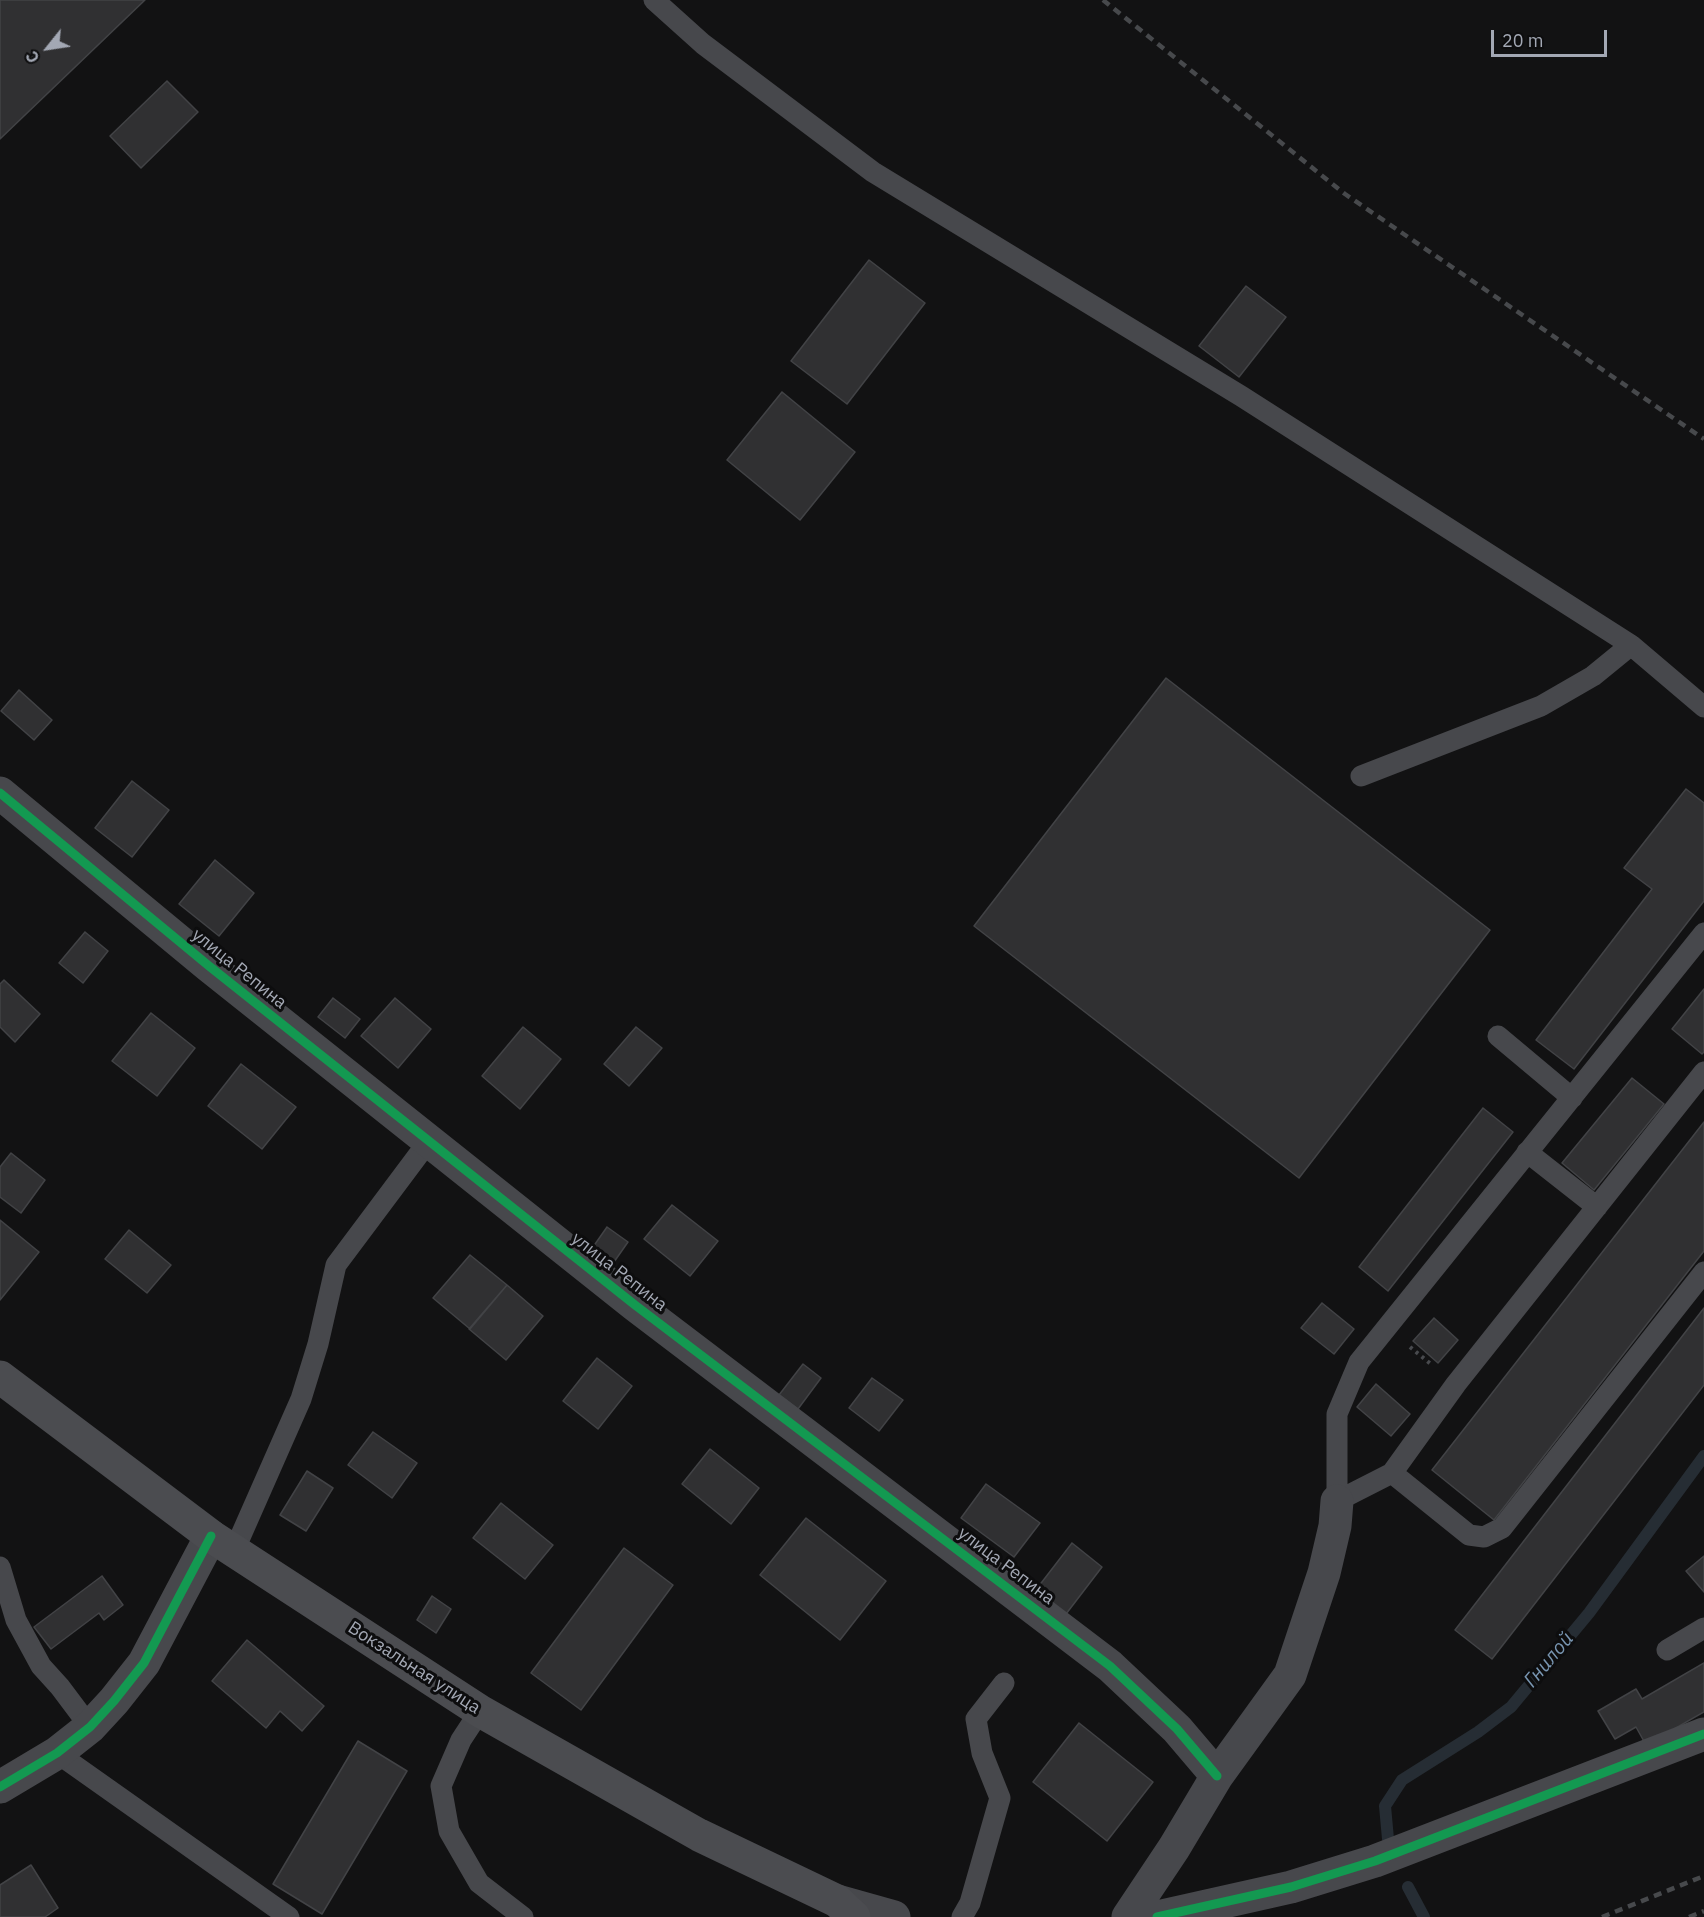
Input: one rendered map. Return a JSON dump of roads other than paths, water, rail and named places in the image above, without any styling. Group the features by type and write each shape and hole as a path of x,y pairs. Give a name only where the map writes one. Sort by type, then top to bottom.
{"main road":[{"name":"Вокзальная улица","path":"0,1377 222,1544 480,1711 699,1835 846,1909"}],"street":[{"name":"улица Репина","path":"0,793 209,966 635,1305 1110,1666 1176,1729 1217,1776"},
{"path":"1128,1917 1174,1848 1217,1776 1290,1675 1324,1573 1335,1526 1337,1501"},
{"path":"0,1787 57,1754 90,1727 114,1701 144,1663 222,1544"},
{"path":"1157,1917 1291,1887 1375,1861 1704,1734"},
{"path":"846,1909 894,1917"}],"lane":[{"path":"654,0 702,44 873,172 1241,396 1631,645 1704,707"},
{"path":"1362,776 1541,706 1593,676 1631,645"},
{"path":"1704,933 1359,1362 1337,1414 1337,1501 1392,1473 1456,1384 1704,1072"},
{"path":"1498,1036 1572,1098"},
{"path":"222,1544 302,1399 318,1344 336,1264 428,1142"},
{"path":"1527,1152 1597,1207"},
{"path":"1392,1473 1469,1535 1484,1537 1502,1528 1704,1272"},
{"path":"0,1567 16,1620 41,1666 90,1727"},
{"path":"1667,1650 1704,1628"},
{"path":"962,1917 970,1903 1000,1798 982,1754 976,1719 1004,1683"},
{"path":"480,1711 461,1740 441,1786 449,1831 479,1883 523,1917"},
{"path":"57,1754 289,1917"}],"waterway":[{"name":"Гнилой","path":"1388,1839 1385,1806 1402,1780 1478,1732 1511,1707 1589,1613 1704,1456"},
{"name":"Гнилой","path":"1408,1887 1424,1917"}],"railway":[{"path":"1103,0 1345,194 1704,439"},
{"path":"1602,1917 1704,1876"},
{"path":"1689,1917 1704,1911"}]}
